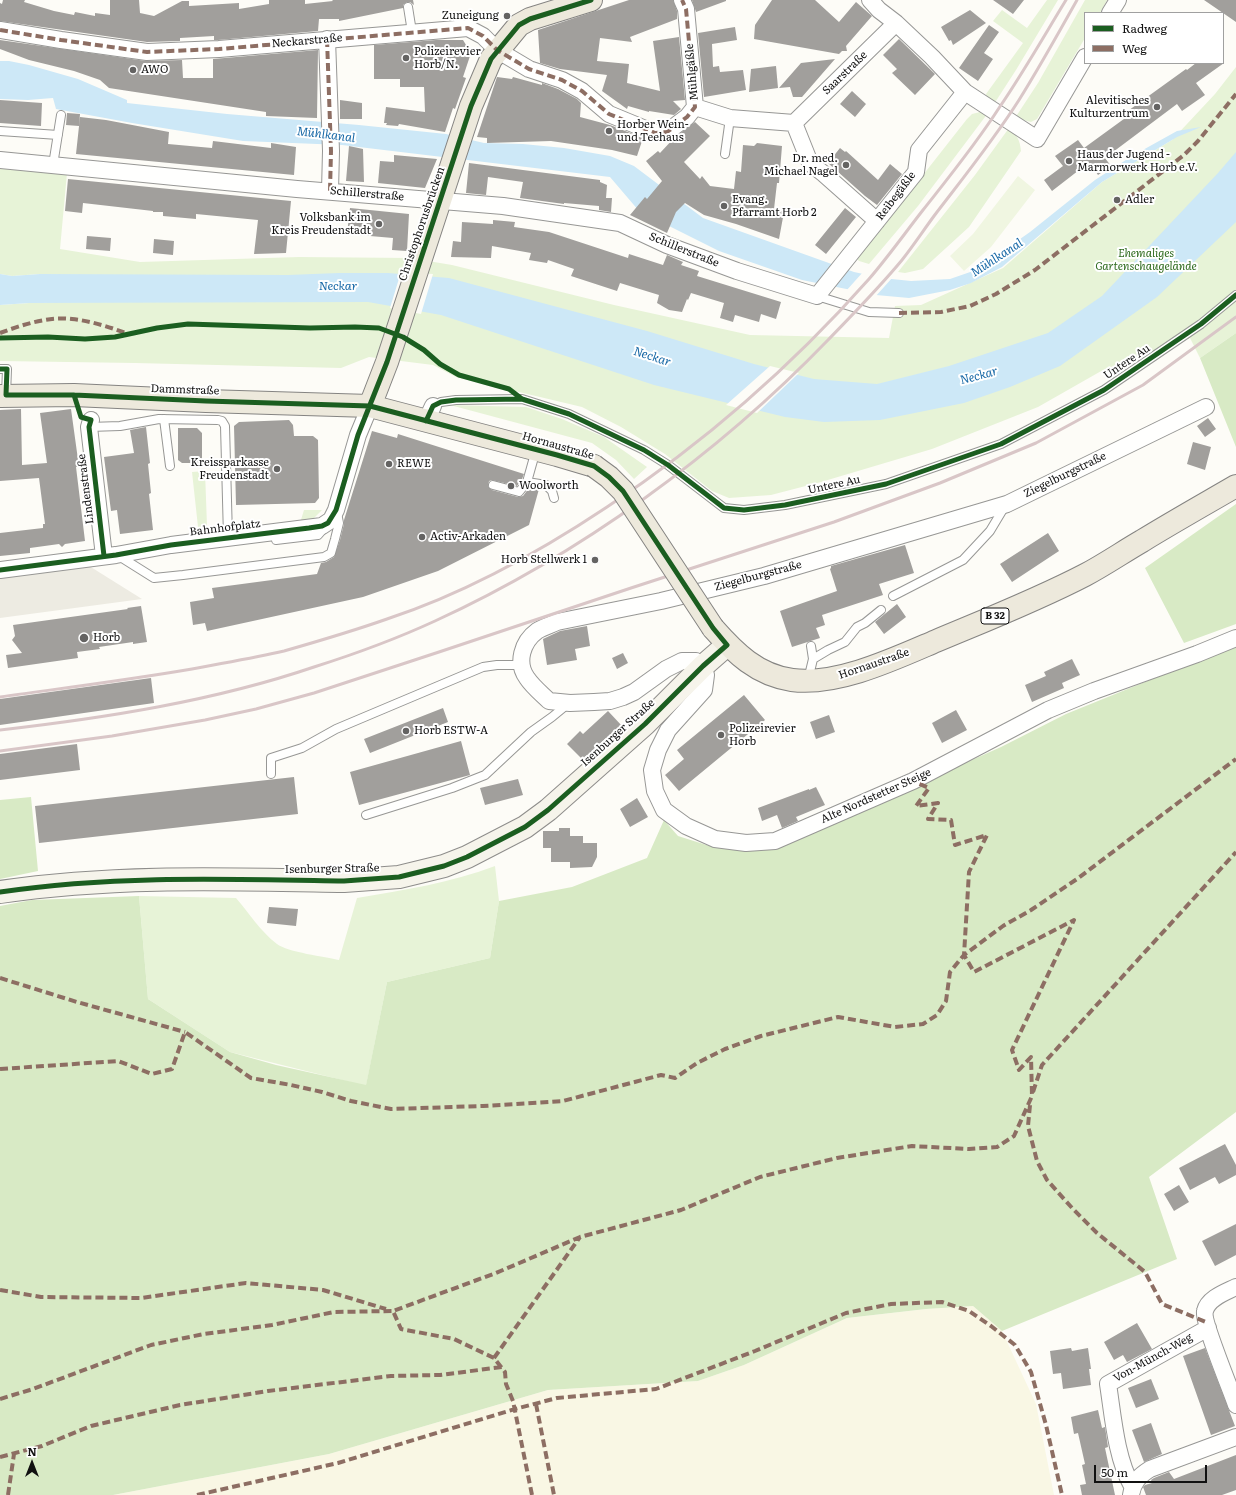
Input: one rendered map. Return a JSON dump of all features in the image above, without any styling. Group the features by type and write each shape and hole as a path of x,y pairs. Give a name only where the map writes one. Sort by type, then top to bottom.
{"main road":[{"path":"497,50 519,25 530,19 591,0"},
{"name":"Christophorusbrücken","path":"370,406 387,363 462,131 491,59 497,50"},
{"name":"Dammstraße","path":"3,396 74,395 370,406"},
{"name":"Hornaustraße","path":"370,406 430,413 536,449 594,466 609,477 623,492 713,628 727,645 747,663 763,672 792,680 826,680 844,676 905,654 1040,597 1086,574 1236,486"}],"street":[{"name":"Mühlgäßle","path":"497,50 529,69 562,80 582,91 609,114 655,133 666,132 687,117 695,107 686,9 682,0"},
{"path":"1111,12 1118,0"},
{"path":"875,5 932,57 965,92 1037,139 1084,59"},
{"name":"Saarstraße","path":"794,123 896,23"},
{"name":"Neckarstraße","path":"0,30 147,52 219,49 468,28 483,36 497,50"},
{"path":"327,40 331,151 330,191"},
{"name":"Reibegäßle","path":"821,291 916,172 919,150 965,92"},
{"path":"695,107 730,118 794,123 810,163 877,221"},
{"name":"Schillerstraße","path":"0,160 503,206 620,223 667,245 737,271 794,289 821,291"},
{"path":"332,516 358,435 370,406"},
{"name":"Ziegelburgstraße","path":"521,665 526,644 532,635 539,630 558,622 661,601 764,576 1007,504 1206,407"},
{"name":"Lindenstraße","path":"90,424 110,555"},
{"name":"Bahnhofplatz","path":"0,570 150,549 171,544 322,526 332,516"},
{"name":"Alte Nordstetter Steige","path":"703,666 706,675 704,690 668,730 658,750 652,770 655,791 664,810 686,826 715,839 746,843 775,841 913,781 1048,710 1094,691 1197,654 1236,638"},
{"name":"Isenburger Straße","path":"0,892 55,885 154,880 372,880 399,877 444,866 474,854 525,827 548,810 645,724 703,666 727,645"},
{"path":"521,665 527,678 549,701 570,703 610,701 623,697 634,692 666,669 682,661 696,661 703,666"},
{"path":"1236,1287 1208,1303 1204,1311 1208,1328 1236,1404"},
{"name":"Von-Münch-Weg","path":"1132,1491 1123,1464 1108,1384 1208,1328"},
{"path":"1132,1491 1139,1476 1150,1469 1236,1437"}],"lane":[{"path":"408,6 412,32"},
{"path":"53,165 61,115"},
{"path":"725,154 730,118"},
{"path":"0,131 58,135"},
{"path":"821,291 869,312 899,314"},
{"name":"Untere Au","path":"430,413 441,402 456,400 522,399 569,414 644,450 668,465 724,508 744,510 785,505 886,484 1001,444 1104,390 1201,324 1236,295"},
{"path":"0,369 8,369 3,396"},
{"path":"90,424 120,426 164,419 222,421 225,426 228,537"},
{"path":"164,419 170,466"},
{"path":"493,485 519,492 527,482 536,449"},
{"path":"527,482 546,485 552,491 554,498"},
{"path":"893,596 963,560 990,531 1007,504"},
{"path":"110,555 154,578 324,557 331,553 339,523 332,516 318,535 175,552 150,549"},
{"path":"813,659 845,642 857,628 881,610"},
{"path":"807,681 813,659 811,646"},
{"path":"271,774 271,758 302,748 336,729 483,667 497,665 521,665"},
{"path":"366,814 452,788 484,774 531,732 570,703"}],"shaded area":[{"path":"86,564 142,599 0,618 0,578 74,568"},
{"path":"973,1306 1002,1331 1036,1404 1054,1495 113,1495 329,1454 548,1390 698,1381 744,1365 847,1318 926,1309"}],"green space":[{"path":"1047,0 1058,0 994,104 986,94 1023,43 993,21 1002,10 1027,28"},
{"path":"1085,0 1107,0 1101,12 1084,12 1084,40 1037,119 1031,122 1015,118 1038,83"},
{"name":"Ehemaliges Gartenschaugelände","path":"1236,67 1236,333 1200,358 1190,338 1103,370 1038,407 932,449 821,482 771,495 729,498 712,491 665,454 621,427 582,407 456,377 433,365 369,357 341,368 0,361 0,305 47,303 40,274 12,276 0,274 0,168 67,173 60,249 140,262 299,257 410,258 452,265 614,305 750,335 889,338 895,306 921,305 1003,268 1102,182 1172,140 1215,94"},
{"path":"980,112 988,113 918,206 869,264 859,261 857,259 967,119 972,114"},
{"path":"1009,128 1018,138 1021,151 969,227 923,269 905,273 898,272 975,175"},
{"path":"1018,176 1035,190 991,247 964,271 950,256 973,234"},
{"path":"1236,333 1236,447 1200,358"},
{"path":"450,405 526,407 562,419 604,437 647,467 634,479 616,460 592,443"},
{"path":"205,471 207,526 198,527 192,472"},
{"path":"1236,504 1236,624 1184,643 1145,568"},
{"path":"304,510 322,510 312,520 300,523"},
{"path":"1236,645 1236,1112 1149,1177 1177,1259 1002,1331 973,1306 926,1309 847,1318 744,1365 698,1381 548,1390 329,1454 113,1495 0,1495 0,906 32,900 139,896 148,999 230,1052 276,1065 366,1085 387,982 490,958 499,901 572,887 647,858 664,820 678,836 716,848 772,849 1001,747 1066,714"},
{"path":"31,797 38,871 0,879 0,800"},
{"path":"495,866 499,901 490,958 387,982 366,1086 230,1052 148,999 139,896 236,898 260,928 277,944 298,952 339,960 357,898 444,881"}],"water":[{"name":"Mühlkanal","path":"0,61 9,61 29,65 78,79 127,100 127,103 227,114 446,134 484,143 523,144 564,148 610,156 634,166 703,218 854,272 882,278 911,281 950,279 976,270 1030,232 1095,180 1132,156 1177,131 1201,127 1177,137 1102,182 1002,267 971,283 950,290 909,298 876,295 802,280 719,251 639,211 610,177 342,145 243,141 56,109 53,98 28,100 0,99"},
{"name":"Neckar","path":"1236,152 1236,222 1157,297 1060,366 1010,387 964,403 880,420 824,422 785,417 654,385 441,315 368,302 29,303 0,305 0,274 12,276 40,274 288,275 388,273 449,278 647,331 754,364 814,379 877,384 949,366 1048,333 1102,296"}],"pier":[{"path":"401,272 433,274 421,314 390,308"},
{"path":"863,272 893,277 875,297 846,291"},
{"path":"770,366 799,373 757,413 726,405"}],"building":[{"path":"3,0 25,0 24,2 54,11 74,15 75,12 95,16 95,13 110,15 110,0 139,0 140,13 154,16 182,1 189,1 189,6 239,3 239,9 269,4 269,0 305,0 305,4 333,1 332,0 413,0 414,5 407,2 403,5 403,8 339,21 339,19 319,19 318,31 218,40 214,40 214,36 180,38 180,41 147,42 0,21 0,3 2,4"},
{"path":"629,0 673,0 677,11 677,19 630,37 632,42 600,38 597,61 629,64 627,83 660,91 653,41 679,37 685,100 673,101 681,109 674,115 649,112 628,106 627,109 602,91 607,75 560,69 540,63 538,30"},
{"path":"692,0 726,0 726,1 696,12"},
{"path":"772,0 815,0 839,22 856,2 872,16 846,46 847,51 842,51 839,54 754,39 755,25"},
{"path":"993,0 1024,0 1013,14"},
{"path":"1204,0 1236,0 1236,22 1224,14 1224,12 1222,12"},
{"path":"970,10 986,23 953,45 941,27"},
{"path":"989,25 999,32 984,53 993,59 978,81 959,68"},
{"path":"735,27 737,40 712,44 713,67 719,66 720,72 743,70 746,90 704,97 698,33"},
{"path":"899,39 935,74 915,95 892,73 897,69 883,55"},
{"path":"0,40 146,61 182,60 183,78 213,78 213,59 318,50 317,118 266,116 266,112 109,88 100,80 74,71 29,60 0,49"},
{"path":"436,40 463,40 471,53 463,77 466,78 455,109 453,108 445,132 399,124 398,126 386,125 387,123 384,123 386,107 425,112 424,87 400,87 400,79 374,79 374,45"},
{"path":"835,59 802,97 793,97 790,87 779,88 801,63"},
{"path":"1195,64 1223,64 1196,83 1205,95 1182,111 1177,104 1105,158 1111,166 1098,175 1092,166 1086,171 1083,167 1052,191 1044,180 1063,166 1055,156 1078,140 1084,148 1128,116 1125,113 1186,69 1187,70"},
{"path":"776,66 778,88 749,92 751,69"},
{"path":"497,77 512,79 513,77 542,85 542,83 577,99 581,103 580,117 610,125 643,138 637,156 612,150 551,141 487,143 487,138 477,137"},
{"path":"852,91 866,104 855,117 840,104"},
{"path":"0,100 42,103 41,126 0,123"},
{"path":"340,100 362,103 362,119 340,119"},
{"path":"67,113 80,114 79,126 66,125"},
{"path":"80,117 106,120 169,132 168,144 212,148 213,141 271,148 271,143 296,147 294,175 76,154"},
{"path":"695,122 710,136 684,162 700,179 702,176 710,186 734,189 736,171 741,172 743,145 754,146 757,143 782,146 779,183 777,183 774,209 784,212 779,239 704,215 685,203 676,212 667,233 630,215 645,197 647,199 662,181 646,161 658,151 660,153 674,138"},
{"path":"349,146 363,149 364,182 346,181"},
{"path":"840,148 845,152 846,151 878,180 890,164 902,174 877,205 828,163"},
{"path":"394,155 437,159 425,188 378,183 380,161 394,162"},
{"path":"469,163 600,180 600,182 607,185 606,198 612,198 611,212 599,210 599,206 564,204 520,198 523,182 488,177 486,195 466,193"},
{"path":"68,179 291,201 286,253 254,254 258,220 196,214 196,219 163,216 163,212 83,203 82,213 65,211"},
{"name":"Volksbank im Kreis Freudenstadt","path":"350,208 409,214 407,251 392,250 393,238 347,234"},
{"path":"845,208 856,217 826,254 815,245"},
{"path":"493,220 515,222 514,227 549,232 628,258 629,254 663,265 667,255 683,262 681,265 699,271 697,276 781,302 776,319 761,314 759,322 735,315 733,322 720,318 724,303 691,293 682,312 669,310 657,303 659,295 620,283 617,291 571,276 574,269 548,260 547,263 529,260 531,253 492,246 491,258 451,257 453,241 461,242 462,222 493,224"},
{"path":"87,236 111,238 110,251 86,249"},
{"path":"154,239 174,241 173,255 153,253"},
{"path":"21,409 22,465 47,463 40,413 71,409 79,467 76,467 85,541 65,544 62,547 59,544 30,548 30,553 0,556 0,533 43,528 43,524 45,524 39,478 0,481 0,410"},
{"path":"1208,418 1216,429 1205,437 1197,426"},
{"name":"Kreissparkasse Freudenstadt","path":"289,420 293,425 294,436 313,436 318,440 319,498 315,503 236,505 234,426 239,422"},
{"path":"146,427 150,463 148,464 151,493 149,494 153,530 120,534 117,510 111,511 104,457 134,453 130,430"},
{"path":"178,428 197,428 202,433 202,463 182,463 178,460"},
{"name":"Activ-Arkaden","path":"372,431 397,438 398,434 524,474 517,486 492,480 489,481 488,486 492,490 518,497 523,496 529,488 539,489 529,525 438,571 363,597 207,631 205,623 193,625 190,602 214,598 212,588 317,574 321,563 334,557"},
{"path":"1193,442 1211,447 1205,470 1187,464"},
{"path":"1048,533 1059,551 1012,582 1000,564"},
{"path":"905,545 914,573 879,584 883,595 822,615 825,625 816,628 820,638 792,647 780,611 837,591 830,569 831,566"},
{"path":"897,604 906,617 884,634 875,622"},
{"path":"141,606 147,642 133,644 133,642 99,647 100,649 77,652 78,658 8,668 6,655 22,653 12,640 15,636 13,625"},
{"path":"587,626 590,646 575,649 577,660 547,665 543,639 560,631"},
{"path":"623,653 628,663 617,669 612,658"},
{"path":"1072,659 1080,675 1062,683 1064,688 1032,702 1025,685 1046,676 1044,672"},
{"path":"151,678 154,703 0,725 0,699"},
{"name":"Polizeirevier Horb","path":"744,695 765,720 679,791 665,775 684,759 677,750"},
{"name":"Horb ESTW-A","path":"443,708 448,722 370,753 364,739"},
{"path":"956,710 967,730 942,743 932,723"},
{"path":"608,711 623,727 608,740 606,738 583,760 567,744 580,731 583,734"},
{"path":"829,715 835,732 816,739 810,722"},
{"path":"461,741 470,775 359,805 350,772"},
{"path":"77,744 80,770 0,780 0,754"},
{"path":"294,777 298,814 39,843 35,806"},
{"path":"518,779 523,795 485,805 480,788"},
{"path":"816,787 825,805 796,817 798,821 782,828 777,815 762,821 758,808"},
{"path":"637,798 648,817 630,827 620,809"},
{"path":"559,828 570,828 570,836 583,836 583,843 597,843 597,857 592,867 570,868 570,862 551,862 551,848 543,848 543,831 559,831"},
{"path":"269,907 298,909 296,926 267,923"},
{"path":"1225,1144 1236,1165 1236,1175 1219,1184 1215,1177 1190,1190 1179,1168"},
{"path":"1179,1185 1189,1202 1174,1211 1164,1194"},
{"path":"1236,1224 1236,1255 1215,1266 1202,1241"},
{"path":"1137,1323 1152,1349 1127,1362 1123,1355 1114,1360 1104,1342"},
{"path":"1071,1348 1072,1351 1088,1348 1091,1369 1089,1369 1091,1385 1063,1389 1061,1373 1053,1374 1050,1351"},
{"path":"1205,1348 1235,1426 1211,1435 1183,1356"},
{"path":"1151,1379 1159,1399 1136,1408 1128,1388"},
{"path":"1098,1410 1102,1428 1105,1427 1108,1447 1105,1448 1115,1495 1082,1495 1080,1485 1086,1484 1082,1465 1085,1464 1078,1433 1074,1434 1071,1417"},
{"path":"1151,1423 1162,1454 1144,1462 1132,1430"},
{"path":"1236,1455 1236,1490 1222,1495 1146,1495 1143,1487 1152,1483 1151,1480 1154,1478 1169,1472 1174,1479"}],"railway":[{"path":"0,697 192,669 284,651 349,632 416,609 473,584 528,556 581,524 678,457 712,430 746,402 840,311 890,254 981,134 1066,0"},
{"path":"0,730 119,714 198,699 238,690 329,662 420,628 489,595 594,533 693,462 740,423 785,382 866,301 906,255 988,145 1034,76 1077,0"},
{"path":"0,751 112,736 205,720 256,709 314,693 834,522 940,483 1036,443 1143,385 1236,317"}],"marked path":[{"path":"0,30 147,52 219,49 468,28 483,36 497,50 529,69 562,80 582,91 609,114 655,133 667,132 687,117 695,107 686,9 682,0"},
{"path":"327,39 331,151 330,191"},
{"path":"899,313 941,312 970,306 996,294 1035,270 1184,155 1198,141 1236,94"},
{"path":"0,333 35,322 63,318 106,326 126,333"},
{"path":"0,1069 118,1061 152,1074 172,1069 185,1032 251,1078 291,1085 322,1092 351,1101 391,1109 483,1106 563,1101 661,1075 675,1078 697,1063 725,1049 761,1036 838,1017 895,1027 923,1024 937,1015 946,1001 950,972 964,955 1003,926 1031,910 1077,879 1236,759"},
{"path":"532,1495 513,1401 506,1384 505,1372 494,1358 454,1339 401,1329 393,1311 496,1273 580,1237 681,1210 760,1177 837,1158 912,1146 969,1149 997,1147 1014,1136 1032,1096 1031,1057 1019,1070 1012,1050 1074,920 974,972 964,955 969,872 987,835 955,845 951,820 928,819 938,803 916,806 929,788 913,781"},
{"path":"1033,1092 1042,1065 1236,852"},
{"path":"0,978 77,1002 185,1032"},
{"path":"1030,1105 1028,1126 1037,1161 1047,1180 1097,1233 1145,1272 1162,1304 1206,1322"},
{"path":"494,1358 580,1237"},
{"path":"0,1290 41,1297 141,1298 246,1283 323,1290 386,1309"},
{"path":"197,1495 338,1463 515,1409 557,1398 656,1389 755,1351 846,1313 891,1304 942,1302 969,1311 1015,1345 1031,1372 1046,1425 1062,1495"},
{"path":"0,1399 33,1389 151,1345 204,1334 272,1325 334,1312 393,1311"},
{"path":"0,1457 42,1446 91,1426 180,1405 268,1391 391,1376 440,1375 502,1367"},
{"path":"536,1404 554,1495"},
{"path":"8,1495 14,1454"}],"cycle path":[{"path":"0,570 116,555 171,545 309,528 322,526 328,523 336,510 358,435 387,362 471,106 491,59 519,25 530,19 591,0"},
{"path":"426,421 433,406 441,402 456,400 522,399 569,414 644,450 668,465 724,508 744,510 785,505 886,484 1001,444 1104,390 1201,324 1236,295"},
{"path":"0,338 48,337 85,339 115,337 157,328 188,324 310,328 379,328 403,337 424,350 440,364 459,375 509,389 522,399"},
{"path":"0,369 7,369 6,395 74,395 370,406 594,466 609,477 623,491 713,628 727,645 703,666 645,724 548,810 525,827 467,857 444,866 399,877 344,881 172,879 86,883 0,892"},
{"path":"74,395 81,417 91,420 89,427 104,556"}],"place":[{"name":"Zuneigung","path":"507,16"},
{"name":"Polizeirevier Horb/N.","path":"406,58"},
{"name":"AWO","path":"133,70"},
{"name":"Alevitisches Kulturzentrum","path":"1157,107"},
{"name":"Horber Wein- und Teehaus","path":"609,131"},
{"name":"Haus der Jugend - Marmorwerk Horb e.V.","path":"1069,161"},
{"name":"Dr. med. Michael Nagel","path":"846,165"},
{"name":"Adler","path":"1117,200"},
{"name":"Evang. Pfarramt Horb 2","path":"724,206"},
{"name":"Volksbank im Kreis Freudenstadt","path":"379,224"},
{"name":"REWE","path":"389,464"},
{"name":"Kreissparkasse Freudenstadt","path":"277,469"},
{"name":"Woolworth","path":"511,486"},
{"name":"Activ-Arkaden","path":"422,537"},
{"name":"Horb Stellwerk 1","path":"595,560"},
{"name":"Horb","path":"84,638"},
{"name":"Horb ESTW-A","path":"406,731"},
{"name":"Polizeirevier Horb","path":"721,735"}]}
